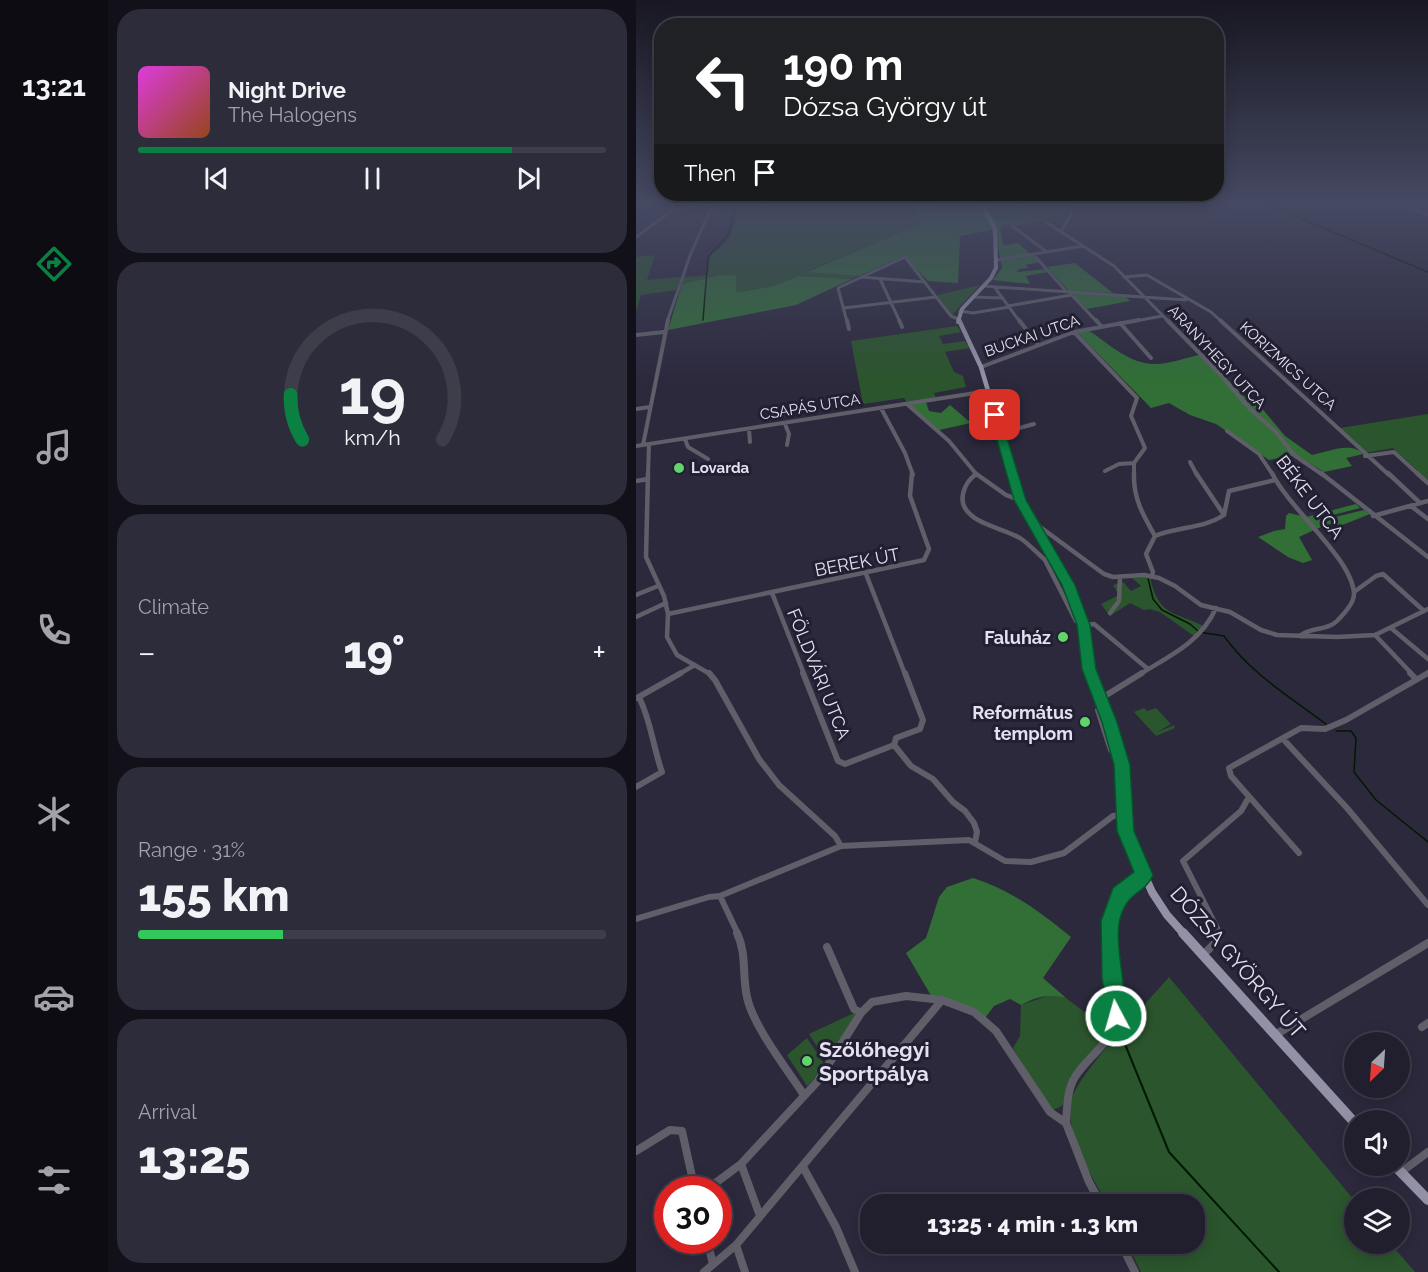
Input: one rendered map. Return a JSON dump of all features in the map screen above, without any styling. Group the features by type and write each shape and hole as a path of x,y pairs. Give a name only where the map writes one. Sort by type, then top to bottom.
{"main road":[{"path":"958,319 960,311 994,274 996,263"},
{"name":"DÓZSA GYÖRGY ÚT","path":"958,319 960,328 981,366 1020,500 1048,559 1068,585 1083,622 1089,669 1122,765 1125,786 1125,831 1144,875 1160,906 1202,956 1344,1111"},
{"path":"1405,1176 1428,1200"}],"street":[{"path":"687,263 664,331 650,407 647,446 646,557 666,603 668,637 673,649 683,659 715,680 759,759 779,785 835,836 841,846"},
{"path":"849,329 838,288 891,263"},
{"path":"910,263 951,316 958,319"},
{"path":"1041,263 1101,326"},
{"name":"ARANYHEGY UTCA","path":"1110,263 1220,373 1259,419 1276,432 1292,452 1373,516"},
{"name":"KORIZMICS UTCA","path":"1125,277 1147,275 1211,312 1365,456 1420,503"},
{"path":"860,277 925,282"},
{"path":"880,279 902,327"},
{"path":"983,286 1188,300"},
{"path":"995,288 1038,345"},
{"path":"960,311 973,313 1068,293"},
{"path":"844,308 936,297"},
{"path":"972,297 1003,298"},
{"name":"BUCKAI UTCA","path":"981,366 1074,332 1162,315"},
{"path":"1120,323 1151,358"},
{"path":"636,335 664,331"},
{"path":"1074,332 1136,396 1137,402 1131,410 1131,416 1145,448 1134,463 1133,487 1139,508 1155,536"},
{"name":"CSAPÁS UTCA","path":"647,446 785,423 826,419 988,391"},
{"path":"908,405 949,441 976,474 1006,495 1020,500"},
{"path":"636,409 650,407"},
{"name":"BEREK ÚT","path":"668,614 919,563 929,552 910,496 909,490 914,477 902,447 881,408"},
{"path":"785,423 789,434 787,445"},
{"path":"1001,433 1034,424"},
{"path":"749,429 750,442"},
{"name":"BÉKE UTCA","path":"1227,431 1259,454 1268,465 1275,480 1306,522 1341,560 1354,592"},
{"path":"685,439 688,447 708,459"},
{"path":"636,446 647,446"},
{"path":"1365,456 1394,452 1428,483"},
{"path":"1191,462 1203,487 1224,515"},
{"path":"1106,471 1119,464 1134,463"},
{"path":"976,474 964,484 963,502 967,513 979,521 1022,539 1048,559"},
{"path":"636,481 648,479"},
{"path":"1224,515 1229,491 1275,480"},
{"path":"1373,516 1428,501"},
{"path":"1411,506 1428,519"},
{"path":"1152,576 1152,569 1146,554 1155,536 1175,528 1205,525 1224,515"},
{"path":"1373,516 1428,557"},
{"path":"1031,520 1098,570 1110,576 1152,576 1170,583 1201,605 1238,615 1269,634 1300,636 1375,635 1426,610 1383,574 1376,576 1354,592 1353,601 1336,622 1323,630 1304,632 1300,636"},
{"path":"866,574 923,720 920,729 896,738 894,745 911,766 933,779 953,802 965,811 974,823 977,832 975,842"},
{"path":"1110,613 1116,608 1120,597 1120,577"},
{"path":"636,595 658,586"},
{"name":"FÖLDVÁRI UTCA","path":"772,592 836,756 842,764 894,745"},
{"path":"636,617 666,603"},
{"path":"1102,702 1148,669 1192,642 1212,620 1216,608"},
{"path":"1083,622 1093,623 1148,669"},
{"path":"1391,628 1428,659"},
{"path":"1375,635 1416,679"},
{"path":"636,788 662,772 656,755 649,717 638,698 695,665"},
{"path":"1299,853 1230,776 1229,768 1284,740 1301,728 1325,729 1346,720 1428,673"},
{"name":"DÓZSA GYÖRGY ÚT","path":"1102,702 1099,714 1111,750"},
{"path":"1284,740 1347,808 1428,905"},
{"path":"1202,956 1218,940 1220,933 1183,861 1241,811 1249,797"},
{"path":"636,919 709,897 720,896 841,846 957,839 975,842 1005,861 1030,862 1064,853 1113,816 1124,814"},
{"path":"1096,1194 1066,1122 1068,1097 1074,1078 1107,1042 1115,1023 1116,1005 1111,978 1109,937 1113,910 1125,888 1144,875"},
{"path":"720,896 743,946 747,998 756,1019 804,1095"},
{"path":"1274,1036 1428,943"},
{"path":"827,947 854,1009 861,1013"},
{"path":"725,1176 741,1164 826,1071 861,1013 876,1000 906,996 942,1000 974,1012 986,1020 1014,1055 1050,1112 1066,1122"},
{"path":"704,1272 736,1245 942,1000"},
{"path":"636,1151 670,1130 682,1131 692,1176"},
{"path":"1410,1162 1428,1152"},
{"path":"741,1164 760,1216"},
{"path":"803,1167 836,1227 855,1272"},
{"path":"736,1245 745,1272"},
{"path":"710,1254 713,1264"},
{"path":"1126,1254 1135,1272"}],"green space":[{"path":"636,263 652,263 647,280 681,277 676,290 641,295 636,311"},
{"path":"709,263 826,263 808,271 859,276 852,279 798,276 774,286 739,292 736,291 736,276 716,276 682,284 684,277 708,275"},
{"path":"827,263 887,263 859,276 807,272"},
{"path":"911,263 959,263 958,283 928,281"},
{"path":"1001,263 1034,263 1026,265 1028,268 1019,269 1017,272 1046,269 1048,272 1026,276 1030,284 993,280 1002,268"},
{"path":"1075,263 1113,293 1069,291 1047,267"},
{"path":"716,276 736,276 736,291 739,292 774,286 798,276 852,279 796,305 668,330 682,284"},
{"path":"980,285 952,315 938,297 938,295"},
{"path":"1071,293 1126,297 1130,301 1087,309"},
{"path":"957,326 961,332 939,336 943,344 965,341 970,348 945,352 954,372 963,376 966,387 934,393 936,398 907,403 904,398 863,404 851,341"},
{"path":"1088,330 1122,354 1145,363 1166,363 1202,354 1245,397 1255,400 1285,436 1312,455 1346,448 1358,450 1363,454 1346,458 1352,466 1324,472 1296,455 1269,460 1216,424 1190,415 1169,403 1151,408 1077,332"},
{"path":"926,402 929,411 941,413 950,405 971,423 939,430 910,405"},
{"path":"1428,414 1428,480 1393,448 1365,453 1340,428"},
{"path":"1356,504 1360,508 1333,515 1335,517 1364,510 1370,514 1335,528 1321,527 1299,537 1312,560 1303,563 1288,557 1258,537 1285,529 1286,516 1289,513 1306,517"},
{"path":"1150,577 1158,599 1168,611 1204,626 1194,636 1160,612 1144,610 1130,603 1110,616 1101,604 1119,595 1113,585 1123,582 1131,591 1141,586 1132,578"},
{"path":"1144,708 1147,711 1156,708 1171,724 1158,732 1174,725 1175,728 1156,736 1134,712"},
{"path":"973,878 1025,903 1071,937 1043,978 1066,998 1043,997 1021,1005 1010,999 994,1006 985,1018 933,999 906,953 926,938 939,897 947,887"},
{"path":"1169,977 1344,1188 1344,1254 1400,1254 1415,1272 1141,1272 1132,1254 1205,1254 1205,1194 1101,1194 1076,1141 1070,1114 1071,1101 1086,1074 1114,1038"},
{"path":"1053,994 1066,998 1108,1030 1103,1041 1078,1068 1062,1106 1053,1110 1048,1107 1013,1048 1020,1036 1021,1005"},
{"path":"854,1013 858,1017 829,1065 809,1034"},
{"name":"Szőlőhegyi Sportpálya","path":"807,1038 826,1067 807,1086 787,1055"}],"waterway":[{"path":"703,320 707,263"},
{"path":"1407,263 1428,272"},
{"path":"1148,578 1153,599 1162,610 1190,624 1199,632 1224,636 1258,673 1326,724"},
{"path":"1336,731 1351,731 1356,738 1354,772 1376,800 1428,842"},
{"path":"1120,1032 1169,1152 1279,1272"}],"place":[{"name":"Lovarda","path":"679,468"},
{"name":"Faluház","path":"1063,637"},
{"name":"Református templom","path":"1085,722"},
{"name":"Szőlőhegyi Sportpálya","path":"807,1061"}],"route":[{"path":"995,415 1020,500 1068,585 1084,625 1089,669 1110,722 1122,765 1125,786 1125,831 1144,875 1125,888 1116,902 1110,921 1111,978 1116,1016"}]}
